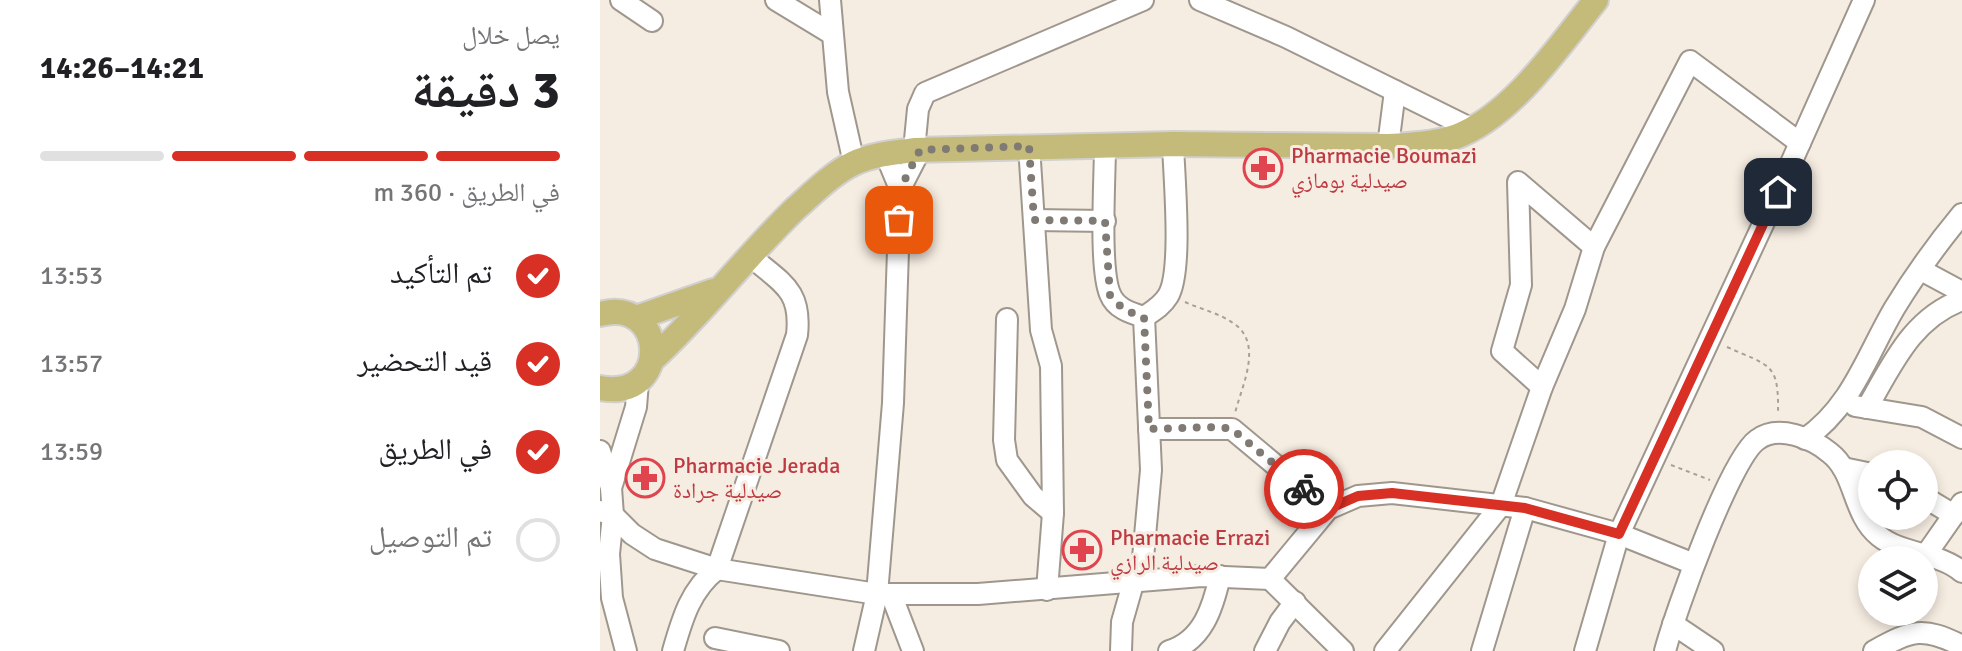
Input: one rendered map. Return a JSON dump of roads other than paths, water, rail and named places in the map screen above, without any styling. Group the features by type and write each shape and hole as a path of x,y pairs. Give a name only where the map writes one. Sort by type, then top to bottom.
{"main road":[{"path":"600,388 613,391 626,389 638,382 653,359 690,323 749,255 807,198 854,163 885,153 917,150 1173,144 1388,146 1448,139 1472,129 1514,98 1596,0"},
{"path":"614,311 719,289"},
{"path":"614,311 650,336 653,359"}],"street":[{"path":"621,0 652,21"},
{"path":"776,0 832,34"},
{"path":"830,0 838,92 854,163"},
{"path":"864,651 884,594 900,189 917,150 918,109 925,93 1143,0"},
{"path":"1200,0 1286,37 1472,129"},
{"path":"1585,651 1619,534 1864,0"},
{"path":"1385,651 1501,505 1542,387 1575,309 1594,247 1690,61 1800,143"},
{"path":"1388,146 1395,91"},
{"path":"1144,317 1170,294 1175,269 1173,144"},
{"path":"1105,145 1105,221 1110,295 1124,310 1144,317"},
{"path":"1029,146 1041,330 1051,366 1053,513 1047,590"},
{"path":"885,153 900,189"},
{"path":"1542,387 1502,351 1521,285 1518,182 1594,247"},
{"path":"1805,439 1826,424 1843,403 1895,307 1962,214"},
{"path":"1034,220 1105,221"},
{"path":"673,651 687,607 703,580 717,569 797,335 799,312 794,298 749,255"},
{"path":"1921,270 1962,292"},
{"path":"1867,408 1917,328 1946,306 1962,300"},
{"path":"1121,651 1122,622 1137,580 1151,470 1144,317"},
{"path":"1007,319 1004,440 1007,460 1033,496 1053,513"},
{"path":"626,651 605,574 609,554 606,513 636,407 638,382"},
{"path":"1843,403 1922,417 1962,438"},
{"path":"1149,429 1232,429 1328,509"},
{"path":"1665,651 1694,564 1741,460 1752,444 1766,434 1777,432 1805,439 1829,451 1843,468 1869,527 1898,546"},
{"path":"600,451 611,488"},
{"path":"1843,468 1858,471"},
{"path":"1270,579 1328,509 1358,496 1392,493 1525,508 1619,534 1694,564"},
{"path":"1932,546 1958,509 1938,502"},
{"path":"1482,651 1525,508"},
{"path":"606,513 655,549 717,569 884,594 978,594 1220,576 1270,579 1343,651"},
{"path":"1938,559 1962,572"},
{"path":"1169,651 1194,637 1203,625 1213,604 1220,576"},
{"path":"884,594 913,651"},
{"path":"1265,651 1295,602"},
{"path":"1673,624 1713,651"},
{"path":"1874,651 1914,632 1929,631 1962,646"},
{"path":"715,638 779,651"}],"place":[{"name":"Pharmacie Boumazi صيدلية بومازي","path":"1263,168"},
{"name":"Pharmacie Jerada صيدلية جرادة","path":"645,478"},
{"name":"Pharmacie Errazi صيدلية الرازي","path":"1082,550"}]}
